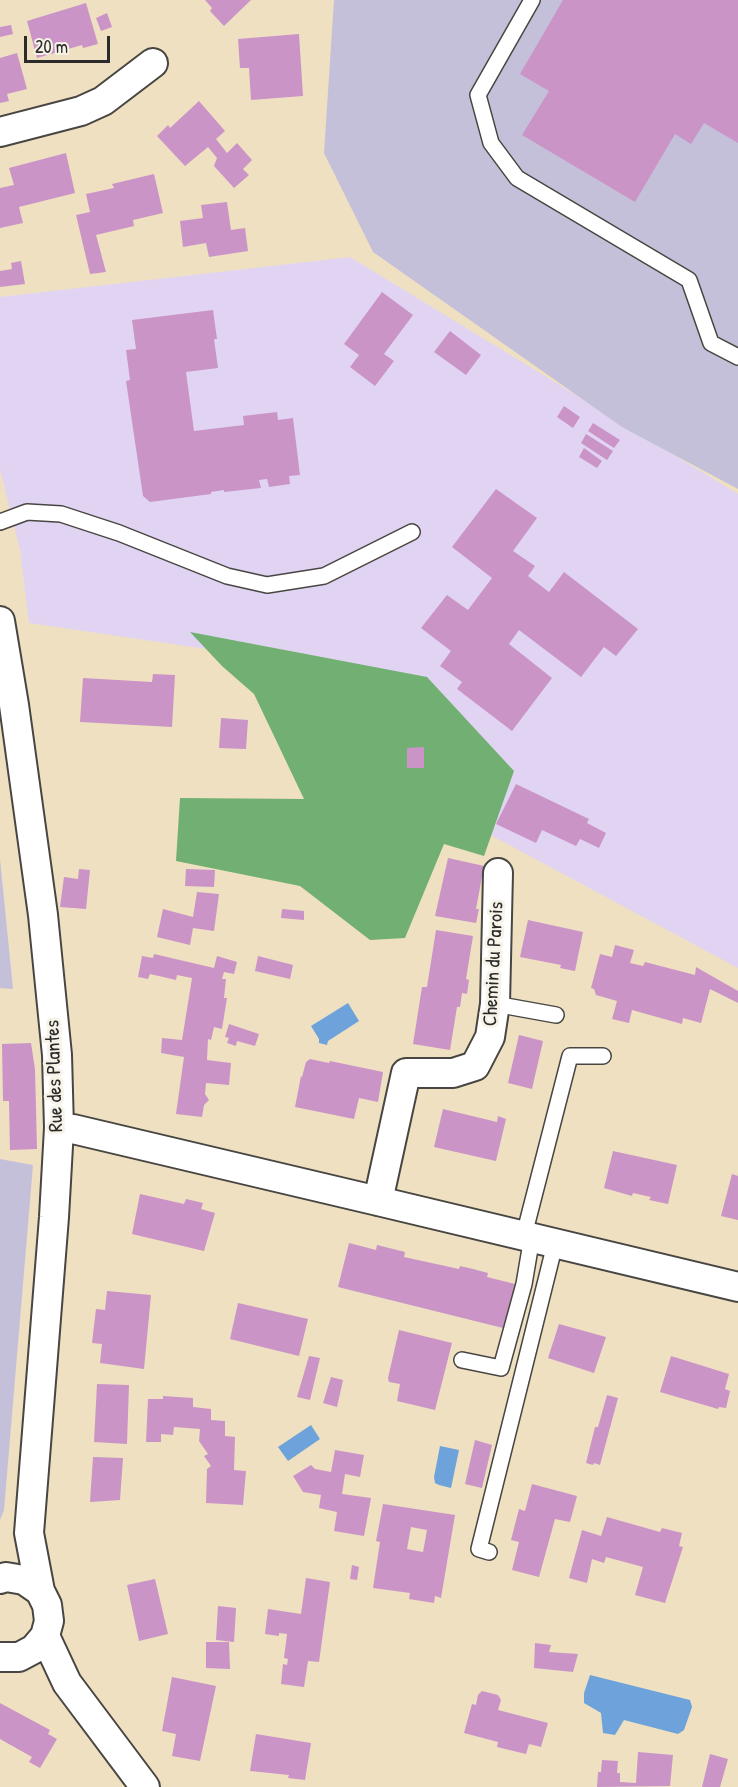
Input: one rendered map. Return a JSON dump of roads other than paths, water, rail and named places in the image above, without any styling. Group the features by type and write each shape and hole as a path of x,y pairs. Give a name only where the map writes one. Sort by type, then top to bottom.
{"street":[{"path":"0,132 81,111 103,101 153,63"},
{"name":"Rue des Plantes","path":"0,621 7,705 43,915 57,1055 59,1128 54,1217 29,1533 40,1591 48,1605 49,1621 45,1636"},
{"name":"Chemin du Parois","path":"378,1201 406,1072 453,1073 475,1066 490,1036 495,1004 498,873"},
{"path":"59,1128 73,1129 738,1287"},
{"name":"Rue des Plantes","path":"3,1578 29,1533"},
{"path":"3,1578 24,1580 40,1591"},
{"path":"9,1657 34,1649 45,1636 67,1683 145,1787"},
{"path":"9,1657 67,1683"}],"lane":[{"path":"532,0 478,95 491,143 517,177 689,280 711,343 738,357"},
{"path":"0,522 27,512 61,514 119,533 227,576 267,585 324,576 412,532"},
{"path":"495,1004 556,1015"},
{"path":"489,1552 479,1549 570,1056 603,1056"},
{"path":"462,1360 501,1368 537,1239"}],"water":[{"path":"348,1003 359,1021 328,1041 327,1045 319,1043 311,1026"},
{"path":"311,1425 320,1439 288,1461 278,1447"},
{"path":"440,1446 459,1450 451,1488 435,1483"},
{"path":"590,1675 690,1700 692,1707 684,1730 678,1734 624,1720 615,1735 603,1733 601,1713 584,1703 584,1693"}]}
